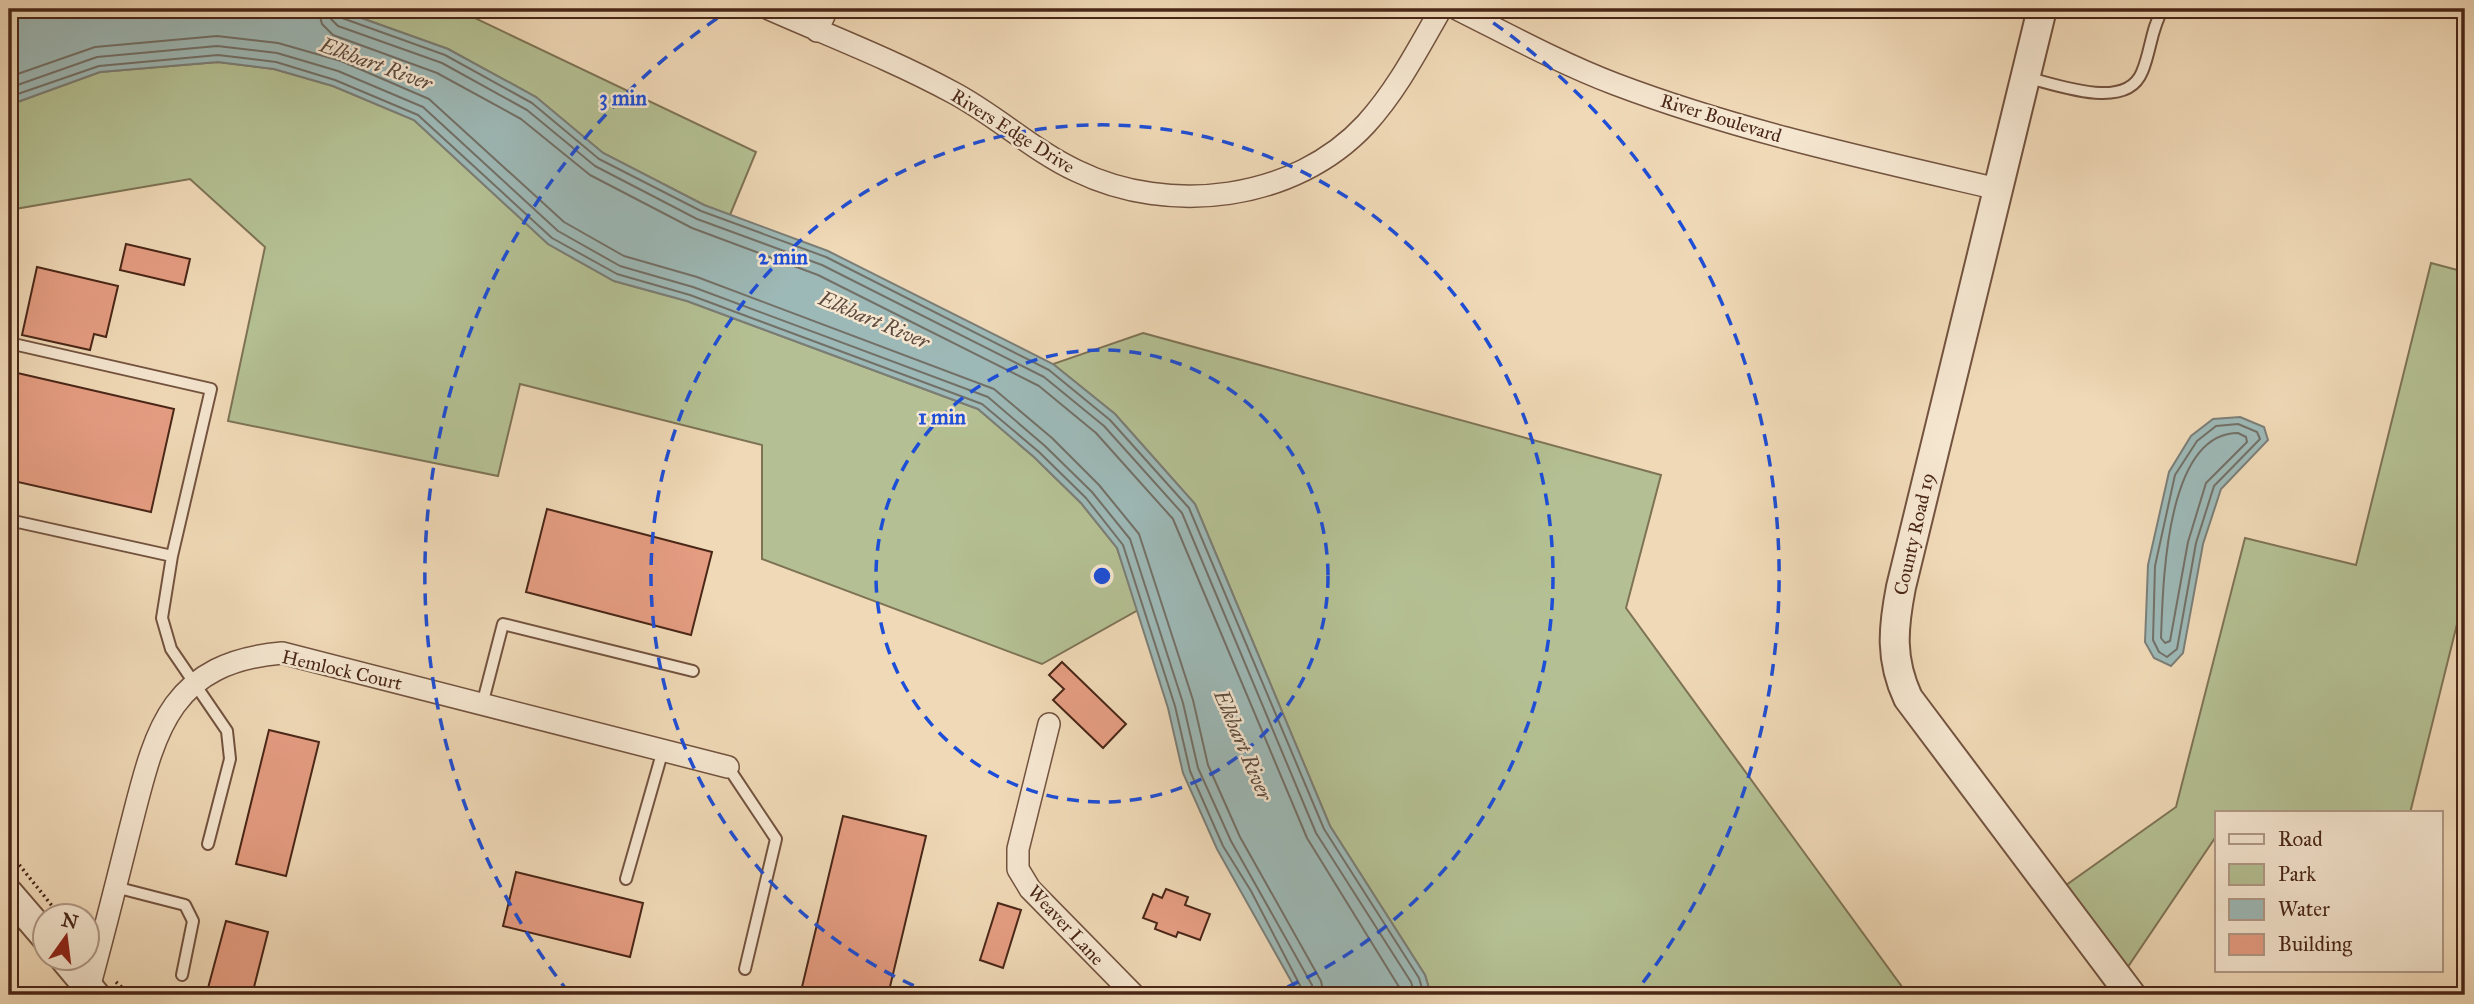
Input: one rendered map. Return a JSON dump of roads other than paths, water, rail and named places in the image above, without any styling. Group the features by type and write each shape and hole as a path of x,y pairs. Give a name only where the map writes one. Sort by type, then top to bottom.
{"street":[{"name":"Rivers Edge Drive","path":"769,9 950,91 990,113 1043,154 1080,173 1120,188 1160,196 1237,192 1274,182 1334,153 1364,126 1391,95 1441,9"},
{"path":"817,30 827,9"},
{"name":"River Boulevard","path":"1457,9 1560,60 1671,103 1816,146 1998,189"},
{"name":"County Road 19","path":"2042,9 1901,587 1892,636 1894,659 1908,698 2131,995"},
{"name":"Hemlock Court","path":"92,992 115,887 160,727 193,686 229,663 252,656 282,653 728,766"},
{"name":"Weaver Lane","path":"1049,724 1018,849 1018,869 1030,889 1134,995"},
{"path":"9,894 32,921"},
{"path":"76,972 92,992"}],"lane":[{"path":"2025,77 2106,94 2126,88 2142,73 2163,9"},
{"path":"9,343 211,389 172,556 162,618 171,649 193,686 214,708 227,731 230,760 208,844"},
{"path":"9,520 172,556"},
{"path":"482,705 503,624 693,671"},
{"path":"626,879 663,750"},
{"path":"728,766 776,839 745,969"},
{"path":"115,887 186,905 194,921 182,975"}],"water":[{"name":"Elkhart River","path":"336,9 448,49 536,97 603,153 704,205 828,251 1053,364 1115,414 1195,504 1330,826 1425,975 1431,995 1299,995 1217,849 1183,773 1168,708 1117,548 1081,503 1034,457 978,409 687,301 614,281 548,244 414,120 333,86 274,69 218,62 100,72 9,105 9,11"},
{"path":"2240,417 2264,427 2268,440 2221,489 2203,544 2183,653 2171,666 2154,658 2145,642 2148,565 2169,472 2191,436 2213,419"}]}
